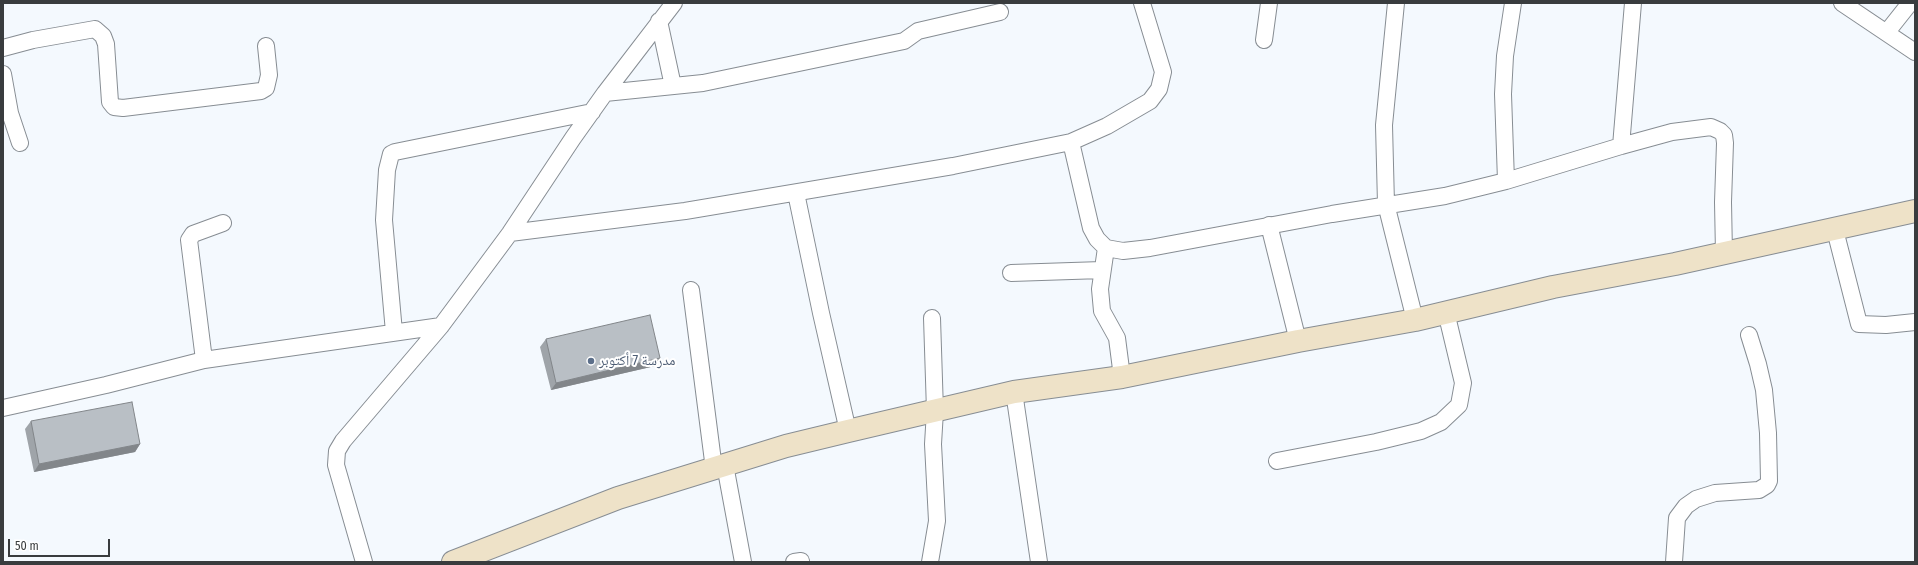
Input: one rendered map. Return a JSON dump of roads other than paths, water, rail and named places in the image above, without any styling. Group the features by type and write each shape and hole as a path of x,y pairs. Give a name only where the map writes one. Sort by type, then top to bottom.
{"street":[{"path":"364,562 336,465 337,451 342,441 441,326 510,233 605,93 658,21 674,3"},
{"path":"510,233 684,211 796,193 953,166 1071,142 1107,126 1150,101 1159,89 1163,72 1142,3"},
{"path":"1264,40 1269,3"},
{"path":"1396,3 1384,125 1386,204 1415,320"},
{"path":"1506,181 1503,94 1505,56 1513,3"},
{"path":"1622,146 1633,3"},
{"path":"1842,3 1915,52"},
{"path":"1887,32 1910,3"},
{"path":"605,93 703,83 904,41 918,31 924,29 1000,12"},
{"path":"658,21 673,86"},
{"path":"3,48 33,40 95,29 103,36 106,44 110,102 114,107 123,108 261,91 266,88 269,74 266,46"},
{"path":"3,74 10,113 20,143"},
{"path":"394,332 384,220 387,170 391,154 402,150 592,112"},
{"path":"1071,142 1091,228 1097,239 1106,248 1123,251 1137,250 1386,204 1445,196 1506,181 1622,146 1696,128 1711,127 1720,131 1724,135 1725,143 1722,202 1724,254"},
{"path":"796,193 848,431"},
{"path":"453,562 618,498 786,446 848,431 1014,392 1122,377 1298,341 1415,320 1552,287 1724,254 1915,211"},
{"path":"204,360 189,240 193,234 223,223"},
{"path":"1269,225 1298,341"},
{"path":"1834,230 1859,324 1886,325 1915,322"},
{"path":"1106,248 1100,289 1102,311 1117,338 1122,377"},
{"path":"1011,273 1102,270"},
{"path":"691,290 719,467 743,562"},
{"path":"1277,461 1376,442 1421,431 1441,422 1459,405 1463,383 1446,312"},
{"path":"930,562 937,521 933,444 935,411 932,318"},
{"path":"3,408 106,385 204,360 441,326"},
{"path":"1674,562 1678,518 1686,506 1696,498 1716,493 1759,490 1767,485 1769,481 1764,390 1749,335"},
{"path":"1014,392 1039,562"}],"place":[{"name":"مدرسة 7 أكتوبر","path":"591,361"}]}
